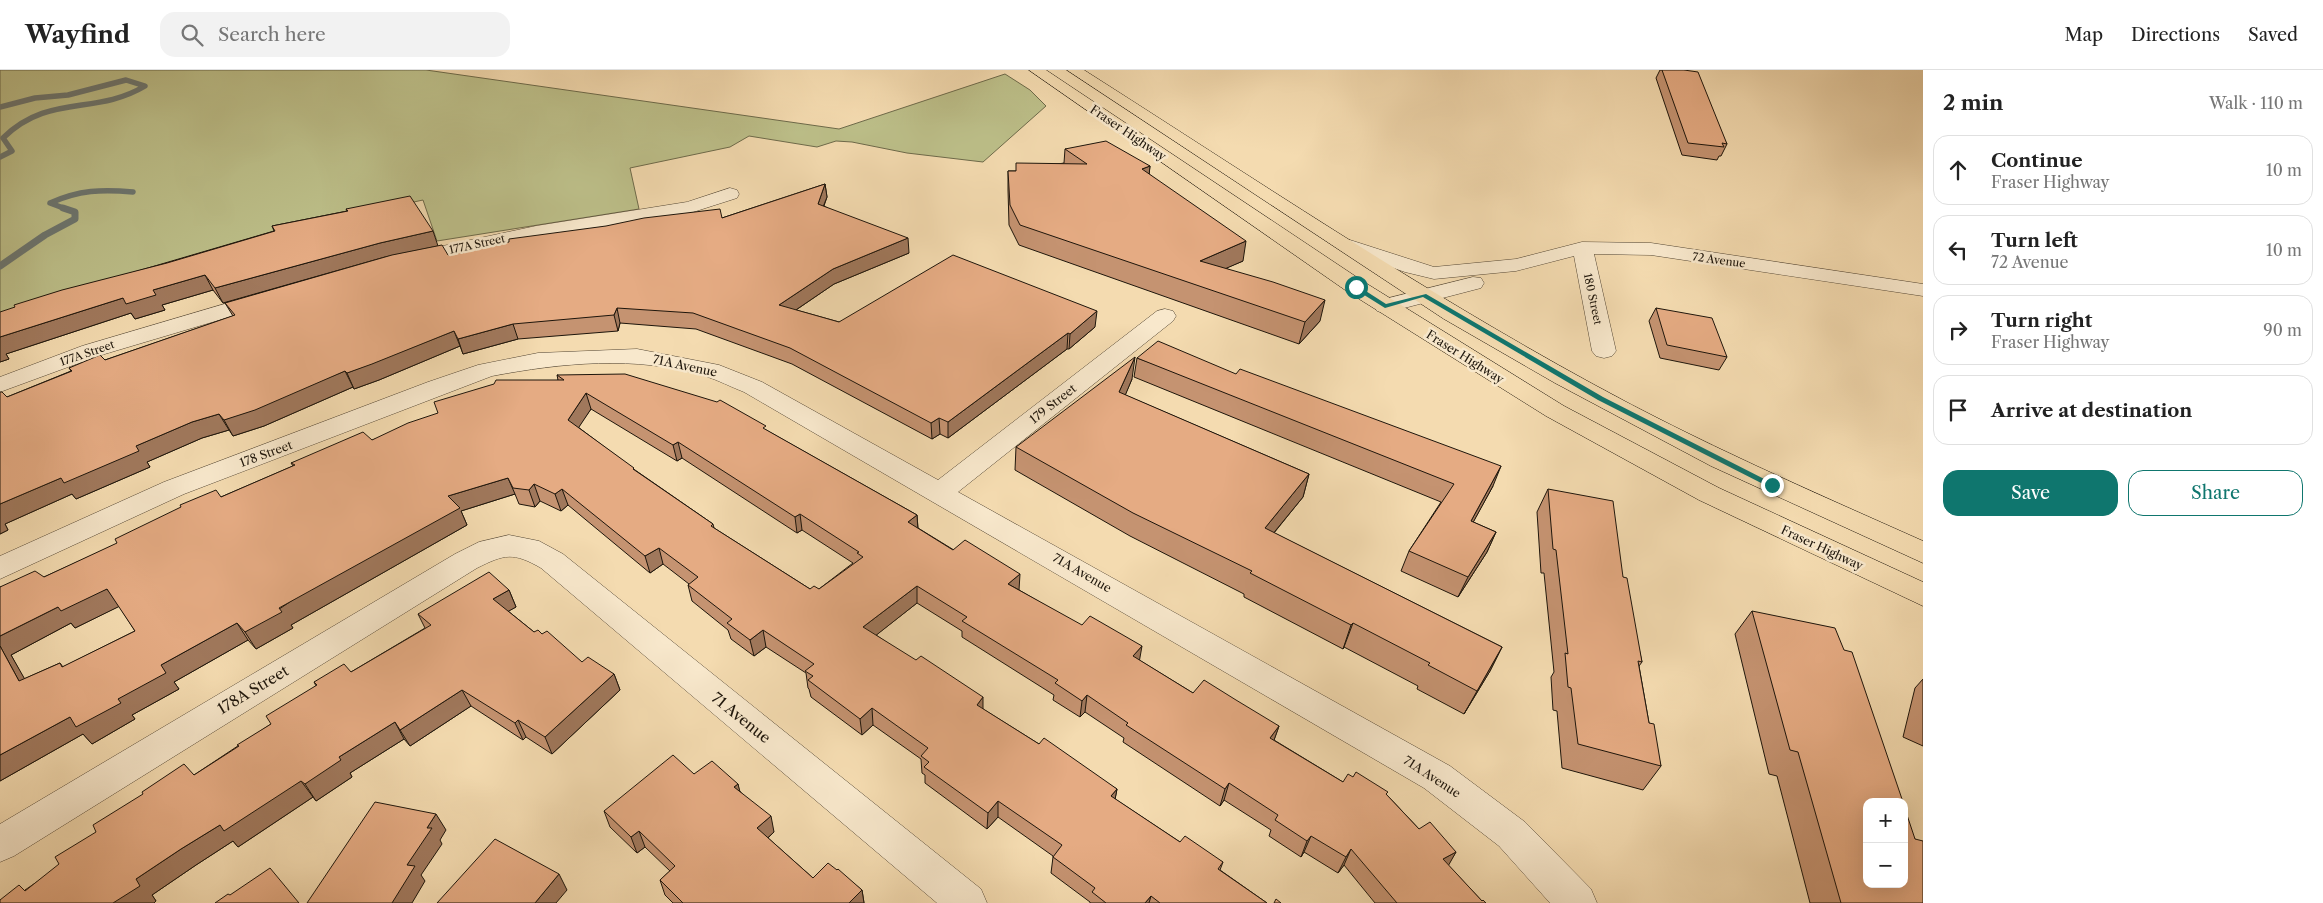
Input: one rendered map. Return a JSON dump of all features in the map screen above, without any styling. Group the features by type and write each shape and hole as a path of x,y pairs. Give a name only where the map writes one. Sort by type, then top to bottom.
{"main road":[{"name":"Fraser Highway","path":"1036,70 1385,306 1555,411 1709,494 1923,595"},
{"name":"Fraser Highway","path":"1074,70 1460,318 1601,399 1772,485 1923,553"}],"street":[{"name":"177A Street","path":"393,263 526,234 690,207 730,194"},
{"name":"72 Avenue","path":"1350,246 1412,268 1434,273 1516,265 1582,248 1651,250 1923,290"},
{"name":"180 Street","path":"1582,248 1604,351"},
{"name":"72 Avenue","path":"1385,306 1483,280 1516,265"},
{"name":"177A Street","path":"0,385 118,342 284,294"},
{"name":"179 Street","path":"940,492 1165,316"},
{"name":"71A Avenue","path":"538,360 597,356 637,356 711,370 753,387 1437,777 1512,834 1577,903"},
{"name":"178 Street","path":"0,568 174,488 437,387 486,370 538,360"},
{"name":"178A Street","path":"0,844 466,561 489,549 510,544"},
{"name":"71 Avenue","path":"510,544 531,548 552,561 967,903"}],"green space":[{"path":"0,70 426,70 839,129 1005,74 1030,90 1046,106 983,162 907,153 852,142 836,141 817,147 749,136 730,147 630,168 639,209 437,241 423,200 372,211 0,318"}],"building":[{"path":"1662,70 1698,72 1727,144 1722,143 1724,147 1688,143"},
{"path":"1106,141 1150,166 1142,169 1246,241 1200,261 1273,282 1325,300 1305,322 1020,225 1010,205 1008,171 1016,171 1016,163 1087,164 1065,149"},
{"path":"825,184 818,204 908,238 833,269 779,305 839,322 953,255 1097,311 1070,334 1068,333 948,422 939,418 931,423 790,348 693,313 617,308 614,315 513,324 458,339 454,331 372,364 347,373 345,371 255,410 224,420 219,414 192,422 136,446 139,451 64,483 61,478 0,504 0,392 7,397 72,371 69,368 100,355 105,360 235,315 225,303 392,255 442,245 448,255 509,242 509,239 606,226 644,218 720,209 722,218"},
{"path":"410,196 433,231 380,243 215,288 205,275 153,290 156,295 126,304 123,298 0,337 0,312 15,307 14,305 275,231 272,226"},
{"path":"1656,308 1712,318 1727,357 1667,345"},
{"path":"1158,341 1236,374 1240,369 1501,466 1471,521 1496,532 1468,577 1409,551 1454,484 1137,358"},
{"path":"1135,357 1119,392 1309,474 1265,528 1502,647 1477,691 1428,665 1430,663 1353,623 1351,625 1250,573 1252,571 1133,513 1016,447"},
{"path":"625,374 717,402 720,400 766,426 763,428 917,515 908,522 953,550 965,540 1020,574 1008,584 1082,625 1090,616 1142,646 1133,656 1193,693 1204,680 1279,726 1270,738 1343,782 1348,774 1353,777 1356,772 1388,792 1386,794 1419,829 1430,822 1456,852 1443,859 1486,903 1397,903 1351,849 1346,857 1311,836 1307,841 1275,820 1278,815 1229,783 1225,789 1126,725 1128,723 1087,695 1082,701 1055,683 1058,680 962,621 967,617 917,586 863,627 916,660 921,656 983,697 977,705 1039,744 1044,738 1117,789 1111,796 1180,842 1185,836 1223,862 1218,869 1267,903 1160,903 1151,896 1145,903 1106,903 1092,892 1095,888 1053,857 1062,845 998,801 988,813 924,767 929,762 921,756 928,748 872,708 860,719 808,680 813,676 805,671 814,664 763,630 750,640 727,623 732,619 688,585 698,577 659,548 645,556 562,489 555,494 534,484 529,490 513,488 508,478 448,496 460,508 279,608 282,612 245,632 237,623 161,665 166,673 118,699 121,703 76,727 70,717 0,755 0,646 19,681 60,663 62,667 135,631 107,589 61,611 58,607 0,636 0,587 35,571 44,577 117,543 115,539 181,507 180,505 216,490 221,497 295,465 291,463 363,432 372,440 408,423 438,413 434,402 494,384 496,380 564,380 557,375","holes":["586,393 673,445 678,442 795,517 800,514 859,552 857,553 863,557 819,589 814,586 810,589 711,526 713,524 633,469 568,420"]},
{"path":"1548,489 1613,501 1623,577 1627,578 1642,662 1638,661 1649,723 1654,724 1661,766 1578,744 1571,688 1568,687 1565,653 1568,654 1556,550 1553,549"},
{"path":"489,572 509,590 493,599 534,632 538,630 542,634 547,631 582,662 588,657 614,674 545,737 518,720 515,723 462,690 400,730 395,722 339,757 341,760 305,784 301,781 224,831 220,825 136,879 140,886 113,903 0,903 0,900 19,885 25,891 59,864 55,857 96,832 93,825 143,794 142,792 184,764 194,775 271,724 266,716 317,685 314,682 344,664 351,672 431,625 418,614"},
{"path":"1752,611 1835,628 1844,650 1852,652 1902,798 1863,798 1863,888 1908,888 1908,818 1915,839 1923,841 1923,903 1841,903 1798,752 1790,750"},
{"path":"673,755 694,774 712,761 738,784 734,787 771,816 757,828 813,878 828,863 838,869 862,890 849,903 683,903 660,880 675,866 639,831 631,837 604,811"},
{"path":"375,802 436,814 427,828 432,828 407,865 415,866 392,903 307,903"},
{"path":"495,839 559,874 535,903 437,903"},
{"path":"270,868 299,903 215,903 228,894 230,895"}],"waterway":[{"path":"0,107 35,98 68,95 126,80 145,86 126,95 108,100 38,115 20,124 3,138 12,151 0,157"},
{"path":"66,209 50,203 81,193 133,192"},
{"path":"0,266 45,235 75,219 75,212 66,209"}],"route":[{"path":"1356,287 1385,306 1424,295 1452,314 1601,399 1772,485"}]}
